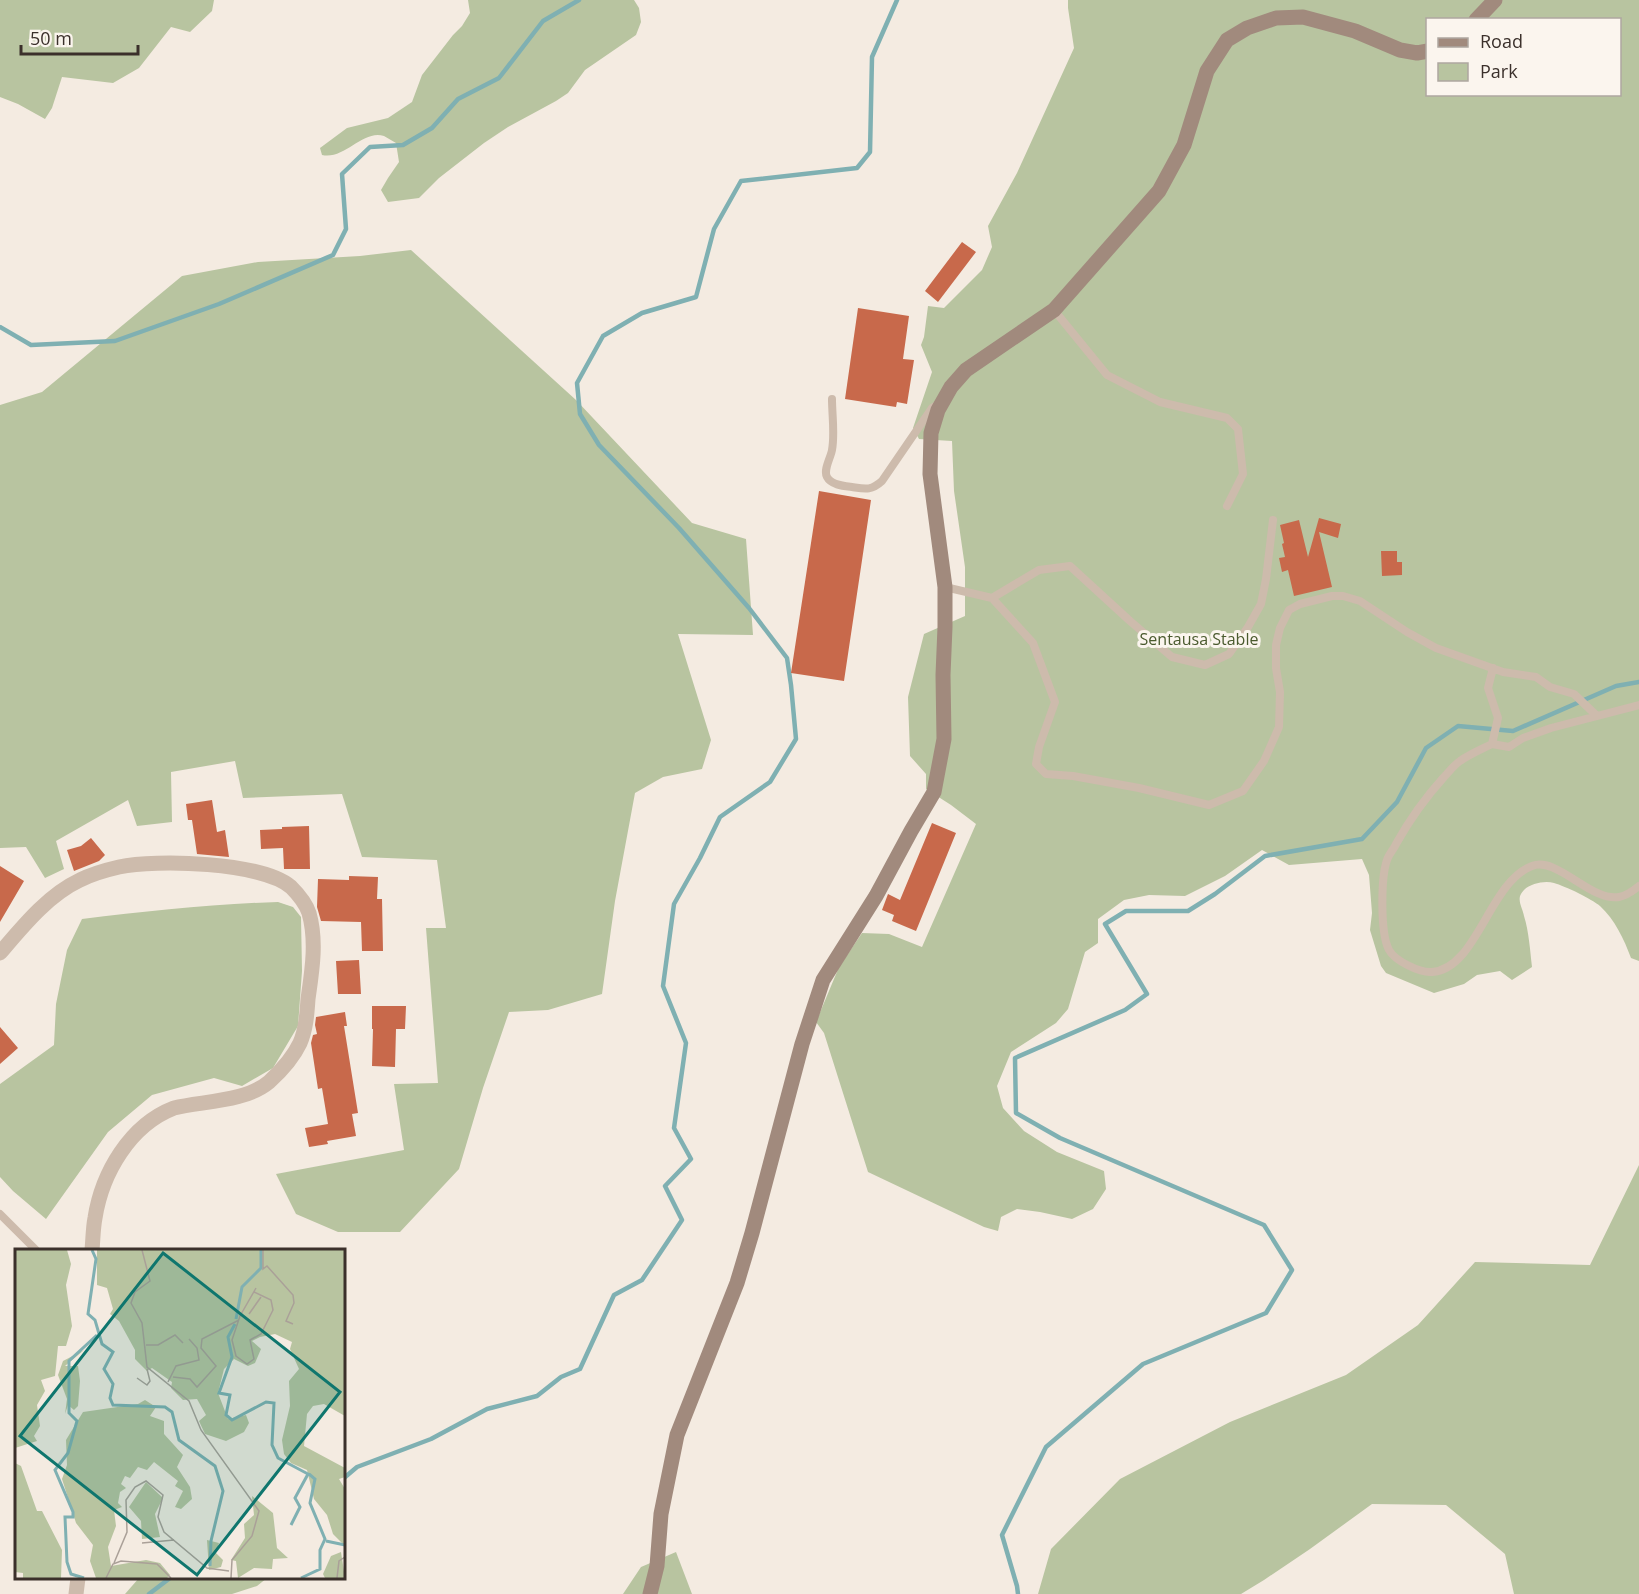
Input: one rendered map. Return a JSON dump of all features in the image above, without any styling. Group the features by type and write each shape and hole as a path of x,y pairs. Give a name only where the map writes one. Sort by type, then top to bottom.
{"street":[{"path":"1478,18 1495,0"},
{"path":"650,1594 657,1566 662,1514 676,1435 737,1283 802,1044 823,980 876,896 934,792 944,739 945,587 930,474 931,433 938,410 951,387 966,369 1054,310 1159,191 1184,145 1207,71 1227,40 1248,28 1276,18 1303,17 1354,31 1400,50 1426,51"},
{"path":"0,952 54,896 79,881 121,866 163,863 221,865 265,874 281,880 292,889 308,911 312,934 313,964 304,1031 292,1056 267,1083 250,1093 174,1108 150,1121 136,1133 124,1147 98,1201 94,1218 92,1249"},
{"path":"76,1594 78,1579"}],"lane":[{"path":"1054,310 1107,375 1160,402 1227,418 1238,429 1243,474 1227,506"},
{"path":"832,399 832,450 827,477 831,482 839,485 868,489 874,488 882,481 932,408 944,399"},
{"path":"992,598 1039,570 1070,566 1172,657 1205,665 1229,654 1261,604 1273,520"},
{"path":"945,587 992,598 1033,643 1055,702 1039,747 1036,764 1046,774 1073,776 1139,788 1209,805 1244,792 1264,761 1279,727 1280,692 1276,668 1276,645 1280,628 1289,610 1300,604 1332,596 1350,598 1360,602 1436,648 1503,672 1536,678 1551,687 1574,694 1594,713"},
{"path":"1493,668 1488,688 1498,718 1493,740 1459,762 1435,786 1413,814 1387,860 1382,908 1384,933 1389,951 1414,969 1431,972 1445,969 1466,951 1492,908 1517,874 1533,865 1544,864 1605,896 1619,897 1639,886"},
{"path":"1493,740 1509,747 1523,738 1594,713 1639,705"},
{"path":"0,1214 34,1249"}],"green space":[{"path":"0,0 214,0 212,11 190,32 171,27 139,68 113,83 62,77 52,108 45,119 0,97"},
{"path":"468,0 634,0 639,8 641,22 636,35 585,70 568,93 484,143 439,178 419,198 388,202 381,190 399,162 396,143 384,136 376,135 330,155 322,155 320,148 347,128 388,118 412,102 422,75 470,13"},
{"name":"Sentausa Stable","path":"1068,0 1639,0 1639,961 1631,958 1618,930 1600,906 1565,887 1550,882 1540,883 1531,885 1523,891 1520,899 1527,928 1532,967 1512,980 1500,971 1477,975 1464,984 1434,993 1386,973 1381,966 1370,930 1372,913 1369,875 1362,859 1289,865 1262,850 1225,876 1185,896 1149,895 1124,900 1098,919 1098,943 1085,952 1068,1009 1056,1023 1011,1052 997,1086 1003,1108 1024,1131 1057,1152 1104,1171 1106,1189 1093,1209 1072,1219 1017,1209 1001,1217 998,1231 984,1227 868,1172 824,1033 816,1022 839,967 862,933 889,934 922,947 976,824 926,789 926,774 910,756 908,697 924,634 965,616 965,567 954,491 952,441 919,439 913,428 932,372 921,345 928,306 944,308 982,270 992,247 988,226 1017,173 1074,48"},
{"path":"411,250 576,400 692,523 746,539 753,635 678,634 711,740 702,769 663,777 635,793 615,901 602,994 548,1010 509,1012 459,1169 400,1232 338,1232 296,1214 276,1174 404,1150 394,1084 438,1083 426,928 446,928 437,860 362,857 342,794 243,798 235,761 171,772 172,822 137,826 128,800 56,841 64,869 45,878 26,847 0,848 0,405 42,392 182,276 258,262 360,256"},
{"path":"278,902 293,907 301,917 302,971 298,1026 273,1068 242,1086 214,1078 152,1095 108,1132 46,1219 0,1177 0,1084 54,1045 56,1004 67,950 82,919 180,908"},
{"path":"1639,1165 1639,1594 1514,1594 1505,1554 1446,1505 1372,1504 1310,1549 1241,1594 1038,1594 1051,1549 1120,1479 1230,1422 1346,1375 1418,1325 1475,1262 1590,1265"},
{"path":"676,1552 692,1594 623,1594 641,1567"},
{"path":"138,1579 266,1579 257,1586 232,1594 125,1594"}],"building":[{"path":"962,242 976,252 938,302 925,291"},
{"path":"858,308 909,316 903,359 914,360 907,404 897,402 896,407 845,399"},
{"path":"819,491 871,500 844,681 791,673"},
{"path":"1319,518 1341,524 1338,538 1319,532 1332,587 1294,596 1288,570 1282,572 1279,558 1285,557 1280,525 1299,520 1308,557"},
{"path":"1381,551 1397,551 1397,562 1402,562 1402,575 1382,576"},
{"path":"212,800 217,832 225,830 229,857 197,854 192,820 188,820 186,804"},
{"path":"932,823 956,833 916,931 892,921 894,915 882,910 888,894 900,900"},
{"path":"309,826 310,869 284,869 283,848 261,849 260,830"},
{"path":"91,838 105,855 99,861 74,871 67,850 81,846"},
{"path":"0,866 24,881 0,922"},
{"path":"349,876 378,877 377,899 382,899 383,951 362,951 361,922 321,921 317,907 318,879 349,880"},
{"path":"359,960 361,994 338,994 336,961"},
{"path":"372,1006 406,1006 405,1029 396,1029 395,1067 372,1066"},
{"path":"345,1012 347,1026 344,1026 358,1113 352,1114 356,1136 309,1147 305,1128 328,1124 322,1088 318,1089 311,1043 313,1035 317,1034 316,1017"},
{"path":"0,1027 18,1048 0,1064"}],"waterway":[{"path":"0,327 31,345 115,341 219,304 333,255 346,229 342,174 370,147 403,145 432,128 458,99 499,78 543,21 579,0"},
{"path":"345,1477 357,1467 431,1439 487,1409 537,1396 561,1377 580,1369 614,1295 642,1280 682,1220 665,1186 691,1159 674,1128 686,1043 663,986 674,904 720,817 770,782 796,739 791,685 787,658 749,608 679,528 599,445 580,414 577,383 603,336 642,313 696,297 714,229 741,181 857,168 870,152 872,57 897,0"},
{"path":"1018,1594 1002,1535 1046,1447 1143,1364 1266,1313 1292,1270 1264,1225 1060,1138 1016,1113 1015,1058 1125,1010 1147,994 1105,924 1126,911 1188,911 1215,894 1265,856 1362,839 1397,802 1426,748 1458,726 1513,731 1616,686 1639,682"},
{"path":"149,1594 169,1579"}]}
